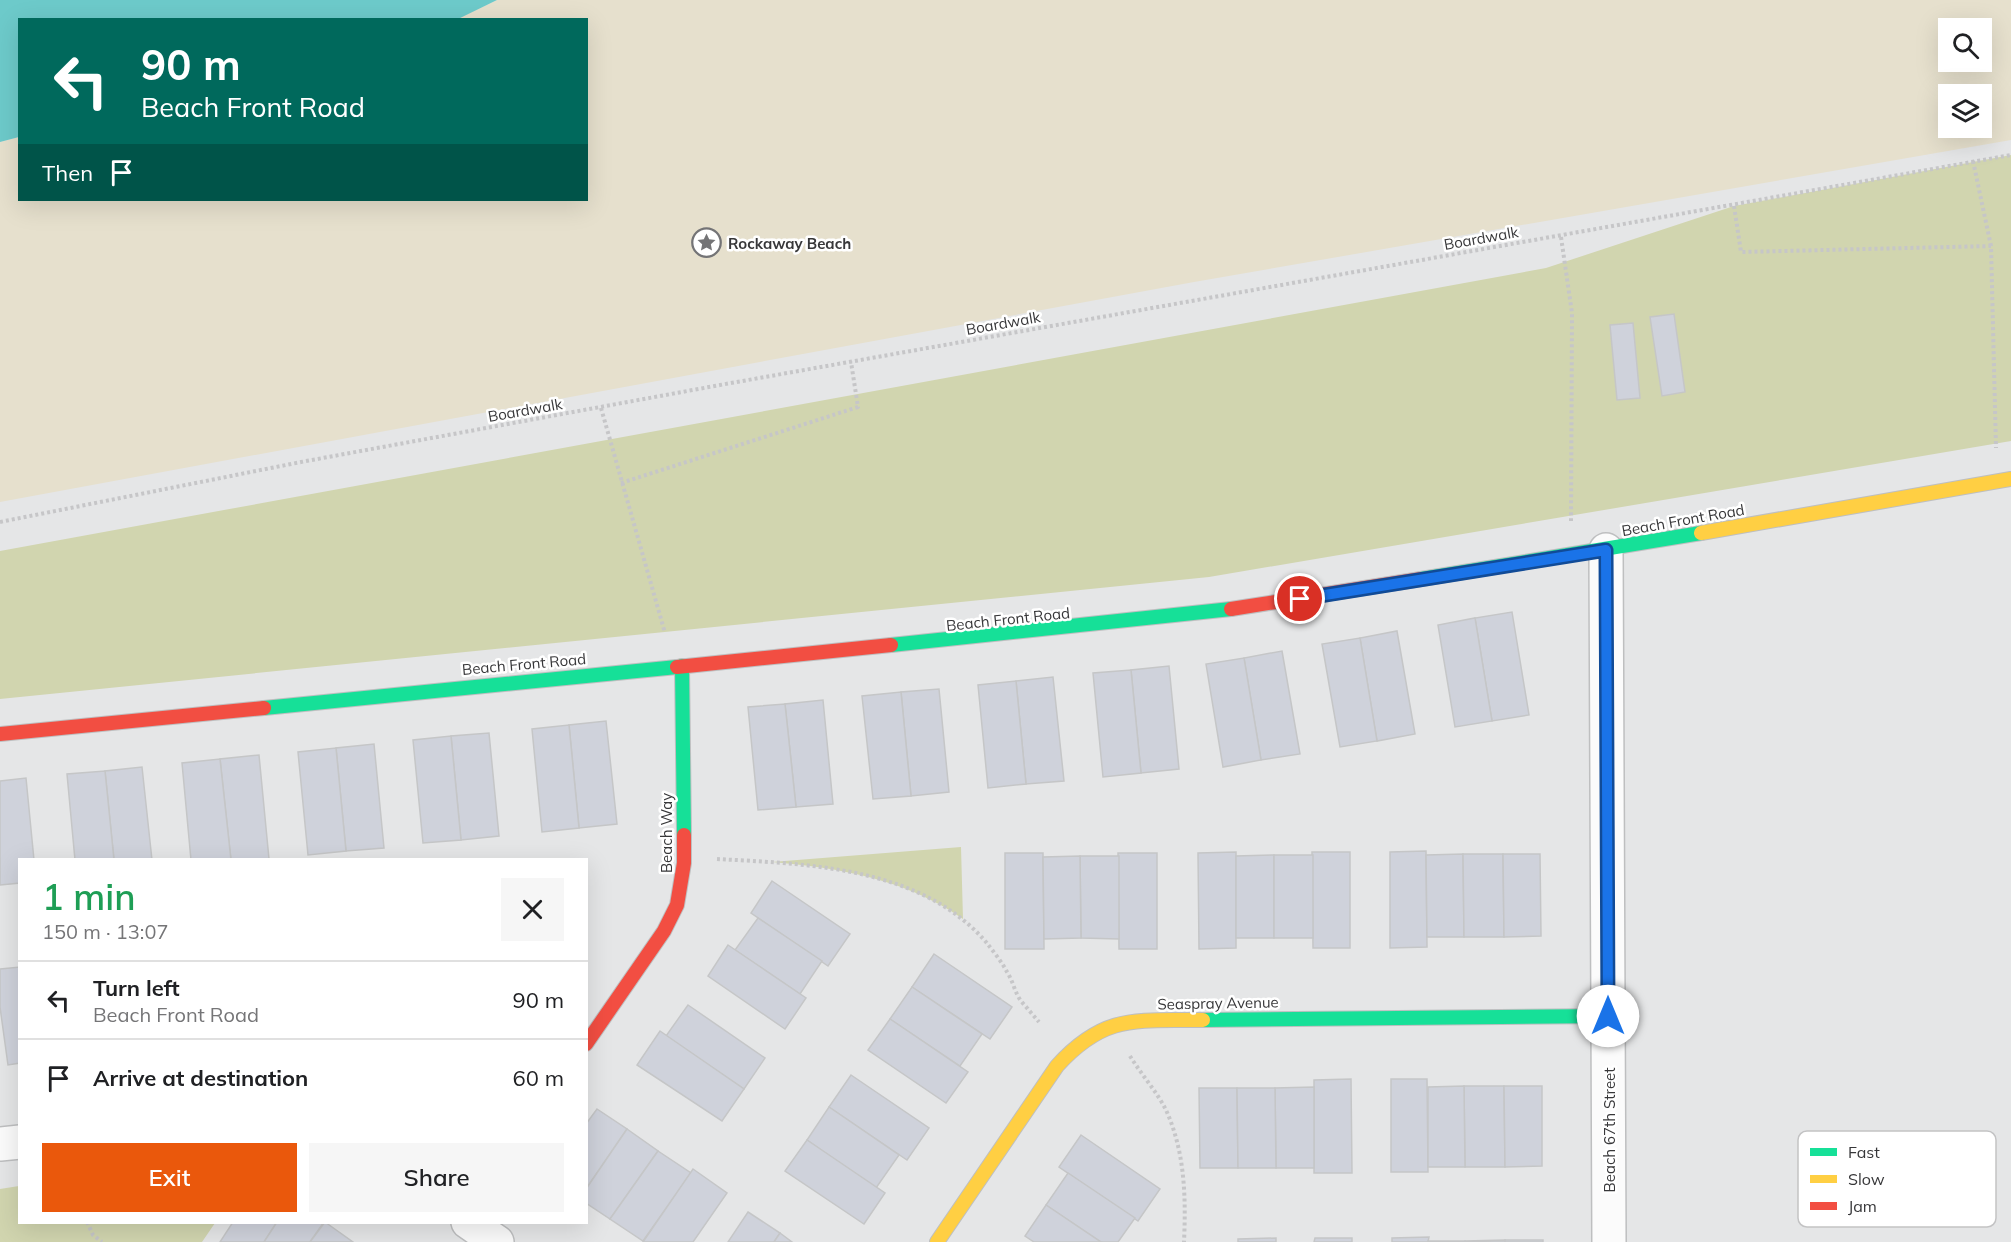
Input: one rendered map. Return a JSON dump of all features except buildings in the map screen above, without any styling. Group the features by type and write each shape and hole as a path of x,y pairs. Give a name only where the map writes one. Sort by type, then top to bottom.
{"street":[{"name":"Beach Front Road","path":"0,734 1195,615 1606,550 2011,479"},
{"name":"Beach 67th Street","path":"1606,550 1609,1242"},
{"name":"Beach Way","path":"588,1041 671,919 680,892 684,863 682,666"},
{"name":"Seaspray Avenue","path":"937,1242 1057,1066 1079,1041 1104,1026 1134,1021 1608,1016"},
{"path":"0,1144 18,1142"},
{"path":"471,1224 497,1242"}],"path":[{"name":"Boardwalk","path":"0,522 301,462 2011,155"},
{"path":"1973,161 1991,246 1997,481"},
{"path":"1734,206 1741,252 1991,246"},
{"path":"1561,237 1572,313 1571,525 1563,557"},
{"path":"621,483 858,407 851,362"},
{"path":"601,408 662,626 682,666"},
{"path":"684,863 712,859 819,866 908,888 937,901 963,919 986,943 1007,972 1020,1000 1040,1022"},
{"path":"1130,1056 1165,1110 1176,1141 1185,1177 1185,1242"},
{"path":"88,1224 93,1235 101,1242"}],"green space":[{"path":"2011,155 2011,441 1209,577 0,699 0,551 1546,268 1734,206"},
{"path":"961,847 963,919 919,894 872,878 823,868 772,862"},
{"path":"18,1186 18,1224 214,1224 202,1242 0,1242 0,1189"}],"sand":[{"name":"Rockaway Beach","path":"497,0 2011,0 2011,140 1194,282 0,502 0,142 18,137 18,201 588,201 588,18 458,18"}],"water":[{"path":"0,0 497,0 460,18 18,18 18,137 0,142"}],"traffic: fast":[{"path":"1421,579 1701,533"},
{"path":"891,645 1231,609"},
{"path":"682,666 684,835"},
{"path":"264,708 677,667"},
{"path":"1203,1020 1608,1016"}],"traffic: slow":[{"path":"1701,533 2011,479"},
{"path":"937,1242 1057,1066 1074,1049 1107,1028 1123,1023 1203,1020"}],"traffic: jam":[{"path":"1231,609 1421,579"},
{"path":"677,667 891,645"},
{"path":"0,734 264,708"},
{"path":"588,1041 664,931 677,905 684,863 684,835"}],"place":[{"name":"Rockaway Beach","path":"707,243"}],"route":[{"path":"1300,599 1606,550 1608,1016"}]}
